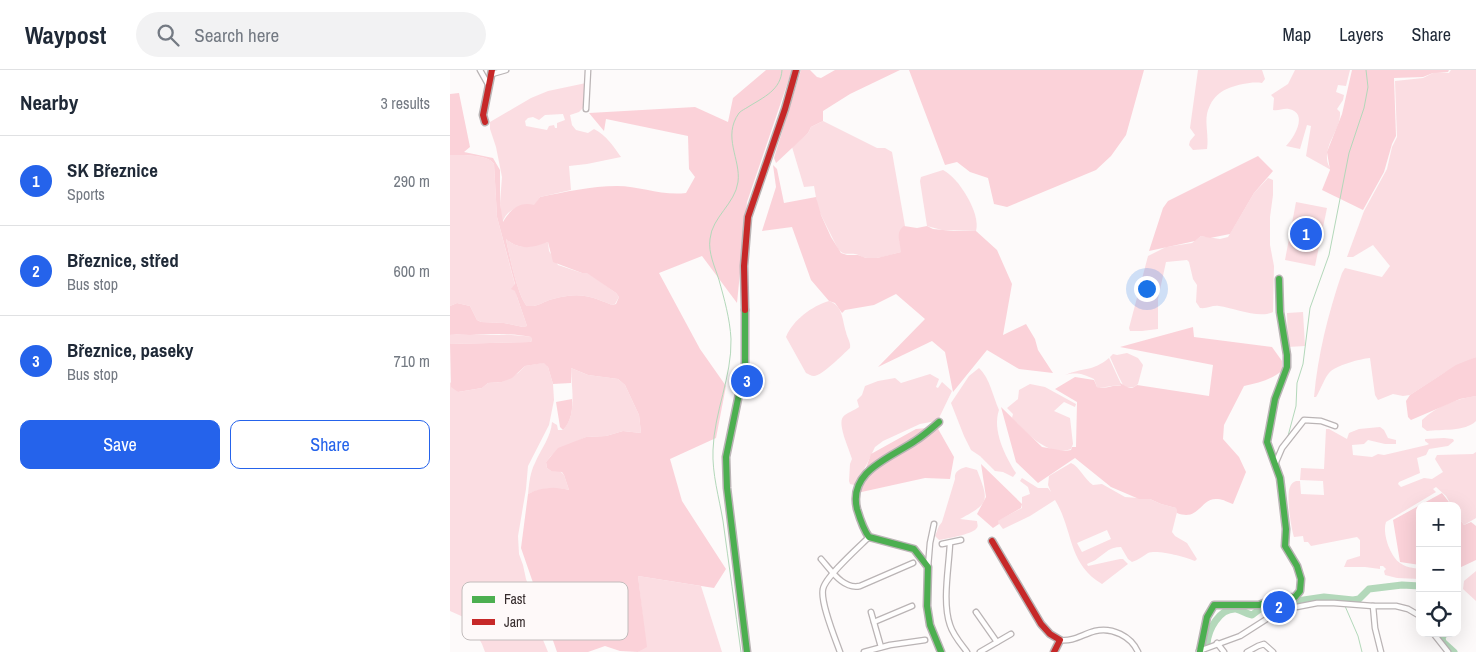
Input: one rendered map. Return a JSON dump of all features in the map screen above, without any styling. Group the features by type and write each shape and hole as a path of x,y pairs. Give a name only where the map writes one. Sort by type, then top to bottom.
{"street":[{"path":"480,70 489,86"},
{"path":"485,122 483,115 492,72 506,70"},
{"path":"586,109 588,70"},
{"path":"747,652 727,488 726,456 745,364 744,266 748,217 782,118 796,70"},
{"path":"1199,651 1240,636 1295,602 1300,591 1301,579 1285,545 1286,535 1280,478 1267,440 1276,395 1287,371 1288,364 1280,312 1279,279"},
{"path":"1276,462 1282,448 1304,420 1321,421 1335,426"},
{"path":"869,537 855,504 857,485 872,467 915,441 939,422"},
{"path":"934,524 928,567 927,606 930,625 941,652"},
{"path":"869,537 914,549 928,567"},
{"path":"840,652 823,598 824,584 869,537"},
{"path":"942,544 961,540"},
{"path":"992,541 1041,624 1050,634 1060,640 1070,640 1095,631 1113,631 1127,638 1138,652"},
{"path":"950,542 947,596 948,619 953,632 967,652"},
{"path":"821,559 846,585 856,586 913,563"},
{"path":"1199,651 1206,618 1214,605 1258,605 1274,599 1295,602 1405,608 1416,614"},
{"path":"874,622 912,606"},
{"path":"1373,606 1375,628 1381,652"},
{"path":"870,612 881,647"},
{"path":"976,612 997,642"},
{"path":"980,652 1011,634"},
{"path":"1436,637 1448,652"},
{"path":"864,652 881,647 925,640"},
{"path":"1054,652 1060,640"},
{"path":"1209,652 1215,644"},
{"path":"1215,644 1224,652"},
{"path":"1247,652 1264,644 1273,652"}],"shaded area":[{"path":"766,70 792,70 747,202 737,303 702,256 659,273 700,349 726,386 716,438 670,459 682,501 726,569 714,588 638,576 647,647 638,652 620,651 605,646 588,652 557,652 553,640 628,640 628,582 533,582 521,548 528,494 548,488 569,490 562,472 551,471 547,468 546,462 558,448 586,437 606,436 623,431 641,433 639,415 625,385 618,379 588,375 571,368 571,383 553,384 548,367 544,363 525,366 512,378 502,382 488,383 482,388 458,392 451,387 450,344 532,341 531,337 517,335 450,335 450,306 457,303 470,306 477,320 481,322 527,326 515,291 511,289 515,284 497,217 494,164 486,158 450,155 450,94 459,93 470,147 464,152 493,158 500,170 500,203 503,222 512,210 519,205 534,205 540,197 578,190 617,186 677,194 686,193 695,177 689,169 688,136 606,119 604,131 589,113 695,107 728,122 733,98","holes":["506,239 521,247 537,246 548,242 553,262 582,273 587,273 616,293 619,297 616,304 612,305 597,299 577,295 550,300 535,306 527,306 517,285"]},
{"path":"801,70 810,70 817,77 821,78 835,70 900,70 850,94 823,111 823,121 811,127 808,133 776,163 774,158"},
{"path":"909,70 1144,70 1126,135 1111,156 1096,170 1007,207 994,204 988,178 970,172 957,162 945,165"},
{"path":"1198,70 1262,70 1265,79 1262,83 1248,83 1219,93 1209,107 1207,114 1207,149 1193,150 1189,145 1195,135 1190,128"},
{"path":"1295,70 1350,70 1346,86 1338,85 1336,92 1344,95 1337,109 1340,112 1340,118 1327,153 1327,162 1331,170 1306,156 1311,126 1307,125 1300,149 1286,146 1296,132 1299,120 1298,115 1295,111 1289,109 1273,110 1274,98 1271,95 1288,84"},
{"path":"1352,70 1449,70 1448,72 1433,73 1423,77 1394,78 1396,136 1384,172 1363,210 1322,190 1330,170 1327,152 1342,114"},
{"path":"1451,70 1476,70 1476,357 1444,373 1410,395 1393,394 1378,400 1375,395 1370,358 1354,361 1332,370 1316,397 1314,397 1324,334 1342,273 1345,268 1382,277 1390,266 1373,245 1353,257 1347,257 1364,211 1387,169 1392,147 1397,137 1395,81 1423,78 1435,72 1449,73"},
{"path":"586,83 585,106 579,112 570,115 572,125 576,130 588,133 594,129 602,134 621,157 569,166 571,190 540,197 535,205 515,208 502,223 500,203 502,177 490,122 531,98 548,91","holes":["563,114 565,120 557,123 557,128 554,125 549,126 547,130 526,126 525,121 533,117 539,120 545,115"]},
{"path":"823,121 877,148 885,148 892,152 905,226 899,239 902,252 880,258 864,258 855,254 844,253 838,249 818,209 814,186 804,187 792,147 808,133 811,127"},
{"path":"450,155 486,158 494,164 497,217 517,297 527,326 481,322 477,320 470,306 457,303 450,306"},
{"path":"1258,156 1273,171 1254,193 1230,234 1210,238 1201,236 1195,241 1149,251 1163,208 1168,201"},
{"path":"773,165 777,169 784,203 816,197 821,215 831,237 841,253 847,255 877,258 901,252 899,234 904,226 917,228 927,226 933,229 953,231 976,231 997,250 1012,284 1003,335 1026,324 1035,339 1038,350 1053,373 1019,369 987,350 953,392 945,352 932,341 878,367 925,319 896,294 874,305 845,310 842,313 835,303 829,301 811,280 792,227 762,231 776,187"},
{"path":"943,170 955,180 967,196 975,215 976,231 942,230 927,226 921,177"},
{"path":"1268,178 1273,180 1270,245 1274,266 1273,312 1254,314 1216,306 1200,308 1196,302 1197,285 1193,279 1189,262 1187,260 1166,262 1158,299 1158,329 1130,331 1129,328 1148,256 1166,247 1192,243 1201,236 1220,239 1228,237 1254,193"},
{"path":"1296,202 1327,208 1315,266 1285,260"},
{"path":"506,239 522,247 548,242 549,251 558,265 582,273 587,272 619,297 615,304 612,305 590,297 577,295 550,300 535,306 527,306 517,285"},
{"path":"829,301 837,306 841,313 850,348 827,369 813,376 806,373 786,337 798,319 816,306"},
{"path":"1303,312 1305,346 1288,347 1287,313"},
{"path":"1193,327 1194,337 1272,347 1282,361 1282,371 1273,377 1244,386 1224,425 1223,439 1239,457 1246,472 1233,504 1220,499 1212,499 1195,512 1185,515 1177,513 1176,508 1150,499 1139,499 1111,487 1075,458 1038,483 1016,462 1001,407 1042,447 1065,451 1071,450 1072,447 1076,447 1077,402 1055,389 1075,377 1094,380 1097,387 1100,388 1121,386 1120,383 1130,388 1137,385 1209,396 1213,365 1120,347"},
{"path":"450,335 531,337 532,341 450,344"},
{"path":"1127,353 1138,358 1143,365 1138,384 1134,387 1124,387 1110,357 1113,354"},
{"path":"1476,357 1476,396 1460,399 1411,420 1408,417 1406,401 1410,395 1456,365"},
{"path":"1109,358 1122,386 1099,388 1094,379 1087,376 1077,374 1065,375 1093,367"},
{"path":"546,363 553,384 554,400 549,425 528,466 518,536 519,554 527,582 462,582 462,616 450,611 450,382 458,392 482,388 488,383 502,382 518,373 525,366"},
{"path":"571,368 588,375 618,379 625,385 639,415 641,433 623,431 606,436 586,437 558,450 546,462 547,468 551,471 560,471 564,475 569,490 548,488 528,494 532,470 548,438 552,422 557,425 558,430 563,430 571,417 573,400"},
{"path":"979,368 989,382 999,410 997,418 998,434 1004,451 1016,473 1013,477 1003,472 995,471 971,450 951,403 969,376"},
{"path":"930,374 939,379 936,387 938,388 942,382 952,391 939,418 936,421 920,424 883,441 875,447 858,482 854,485 850,484 850,464 852,459 843,431 842,420 845,415 859,407 857,400 862,395 865,386 895,378 901,383"},
{"path":"1030,384 1045,387 1076,404 1075,407 1064,402 1054,411 1070,418 1073,444 1071,449 1062,451 1046,447 1012,418 1013,414 1007,408 1018,399 1019,390"},
{"path":"1476,396 1476,421 1471,425 1453,429 1427,431 1422,427 1422,420 1440,407 1454,401"},
{"path":"572,399 571,415 563,430 560,427 556,402"},
{"path":"937,427 954,457 950,479 925,478 857,493 871,454 916,429"},
{"path":"1380,427 1388,438 1396,440 1396,444 1385,444 1368,440 1364,444 1352,445 1353,455 1372,457 1378,454 1384,455 1429,444 1425,439 1453,439 1454,441 1448,446 1429,449 1426,455 1417,458 1420,473 1399,482 1398,484 1401,487 1424,478 1432,479 1443,472 1435,459 1437,455 1473,454 1476,452 1476,518 1464,525 1461,521 1461,502 1450,502 1436,487 1433,489 1436,492 1416,502 1416,504 1386,522 1385,532 1390,550 1396,560 1416,568 1416,579 1397,578 1385,575 1384,571 1386,569 1383,566 1380,566 1380,569 1344,567 1347,560 1360,556 1360,540 1357,537 1311,546 1308,542 1304,542 1303,536 1294,537 1289,512 1289,491 1292,484 1300,481 1301,494 1324,495 1323,481 1300,480 1301,468 1324,469 1326,429 1347,439 1349,433 1359,429"},
{"path":"1071,463 1093,485 1102,484 1125,497 1150,499 1176,508 1177,512 1172,532 1187,543 1197,559 1195,561 1171,554 1152,552 1132,562 1121,547 1114,548 1087,564 1088,566 1123,559 1128,564 1102,584 1091,576 1077,556 1055,500 1030,516 1003,529 997,521 1022,508 1022,497 1030,494 1028,487 1020,481 1022,478 1038,488 1048,488 1051,492 1048,485 1049,476","holes":["1107,530 1111,539 1082,552 1077,543"]},
{"path":"981,464 1022,504 1021,508 998,521 999,524 993,528 977,514 986,497"},
{"path":"966,467 977,470 985,495 982,505 960,519 977,521 977,527 970,533 939,540 935,536 942,522 955,474"},
{"path":"1442,493 1449,502 1426,502"},
{"path":"1416,507 1416,564 1400,562 1393,520"},
{"path":"1461,521 1464,525 1471,522 1476,526 1476,560 1461,567"},
{"path":"1476,571 1476,601 1463,589 1464,581"},
{"path":"638,576 701,586 722,652 638,652 646,646"},
{"path":"480,640 543,640 548,652 485,652"}],"waterway":[{"path":"741,652 723,521 716,486 713,450 716,422 729,367 731,339 725,301 711,255 710,239 715,224 733,197 738,182 732,139 734,122 740,112 766,96 775,88 779,83 782,70"},
{"path":"1288,436 1296,406 1297,383 1303,364 1310,308 1329,255 1349,153 1364,108 1368,87 1366,70"},
{"path":"1290,560 1298,582"},
{"path":"1207,644 1210,632 1216,621 1224,612 1230,610 1236,609 1252,615 1264,606 1276,602 1324,597 1353,600 1359,599 1369,589 1402,585 1416,586"},
{"path":"1345,606 1358,636 1362,652"},
{"path":"1443,637 1443,642 1454,652"}],"traffic: fast":[{"path":"1200,651 1207,617 1214,605 1259,605 1274,599 1295,597 1300,591 1301,579 1297,566 1285,546 1286,529 1280,478 1267,442 1275,399 1287,367 1287,355 1280,312 1279,279"},
{"path":"745,310 745,365 726,457 727,488 747,652"},
{"path":"939,422 918,439 873,467 859,485 856,496 859,516 869,537 914,549 928,567 927,606 930,625 941,652"}],"traffic: jam":[{"path":"485,122 483,115 492,70"},
{"path":"745,310 744,266 748,217 785,109 796,70"},
{"path":"992,541 1041,624 1050,634 1060,640 1054,652"}],"place":[{"name":"SK Březnice","path":"1306,234"},
{"name":"Březnice, paseky","path":"747,381"},
{"name":"Březnice, střed","path":"1279,607"}]}
